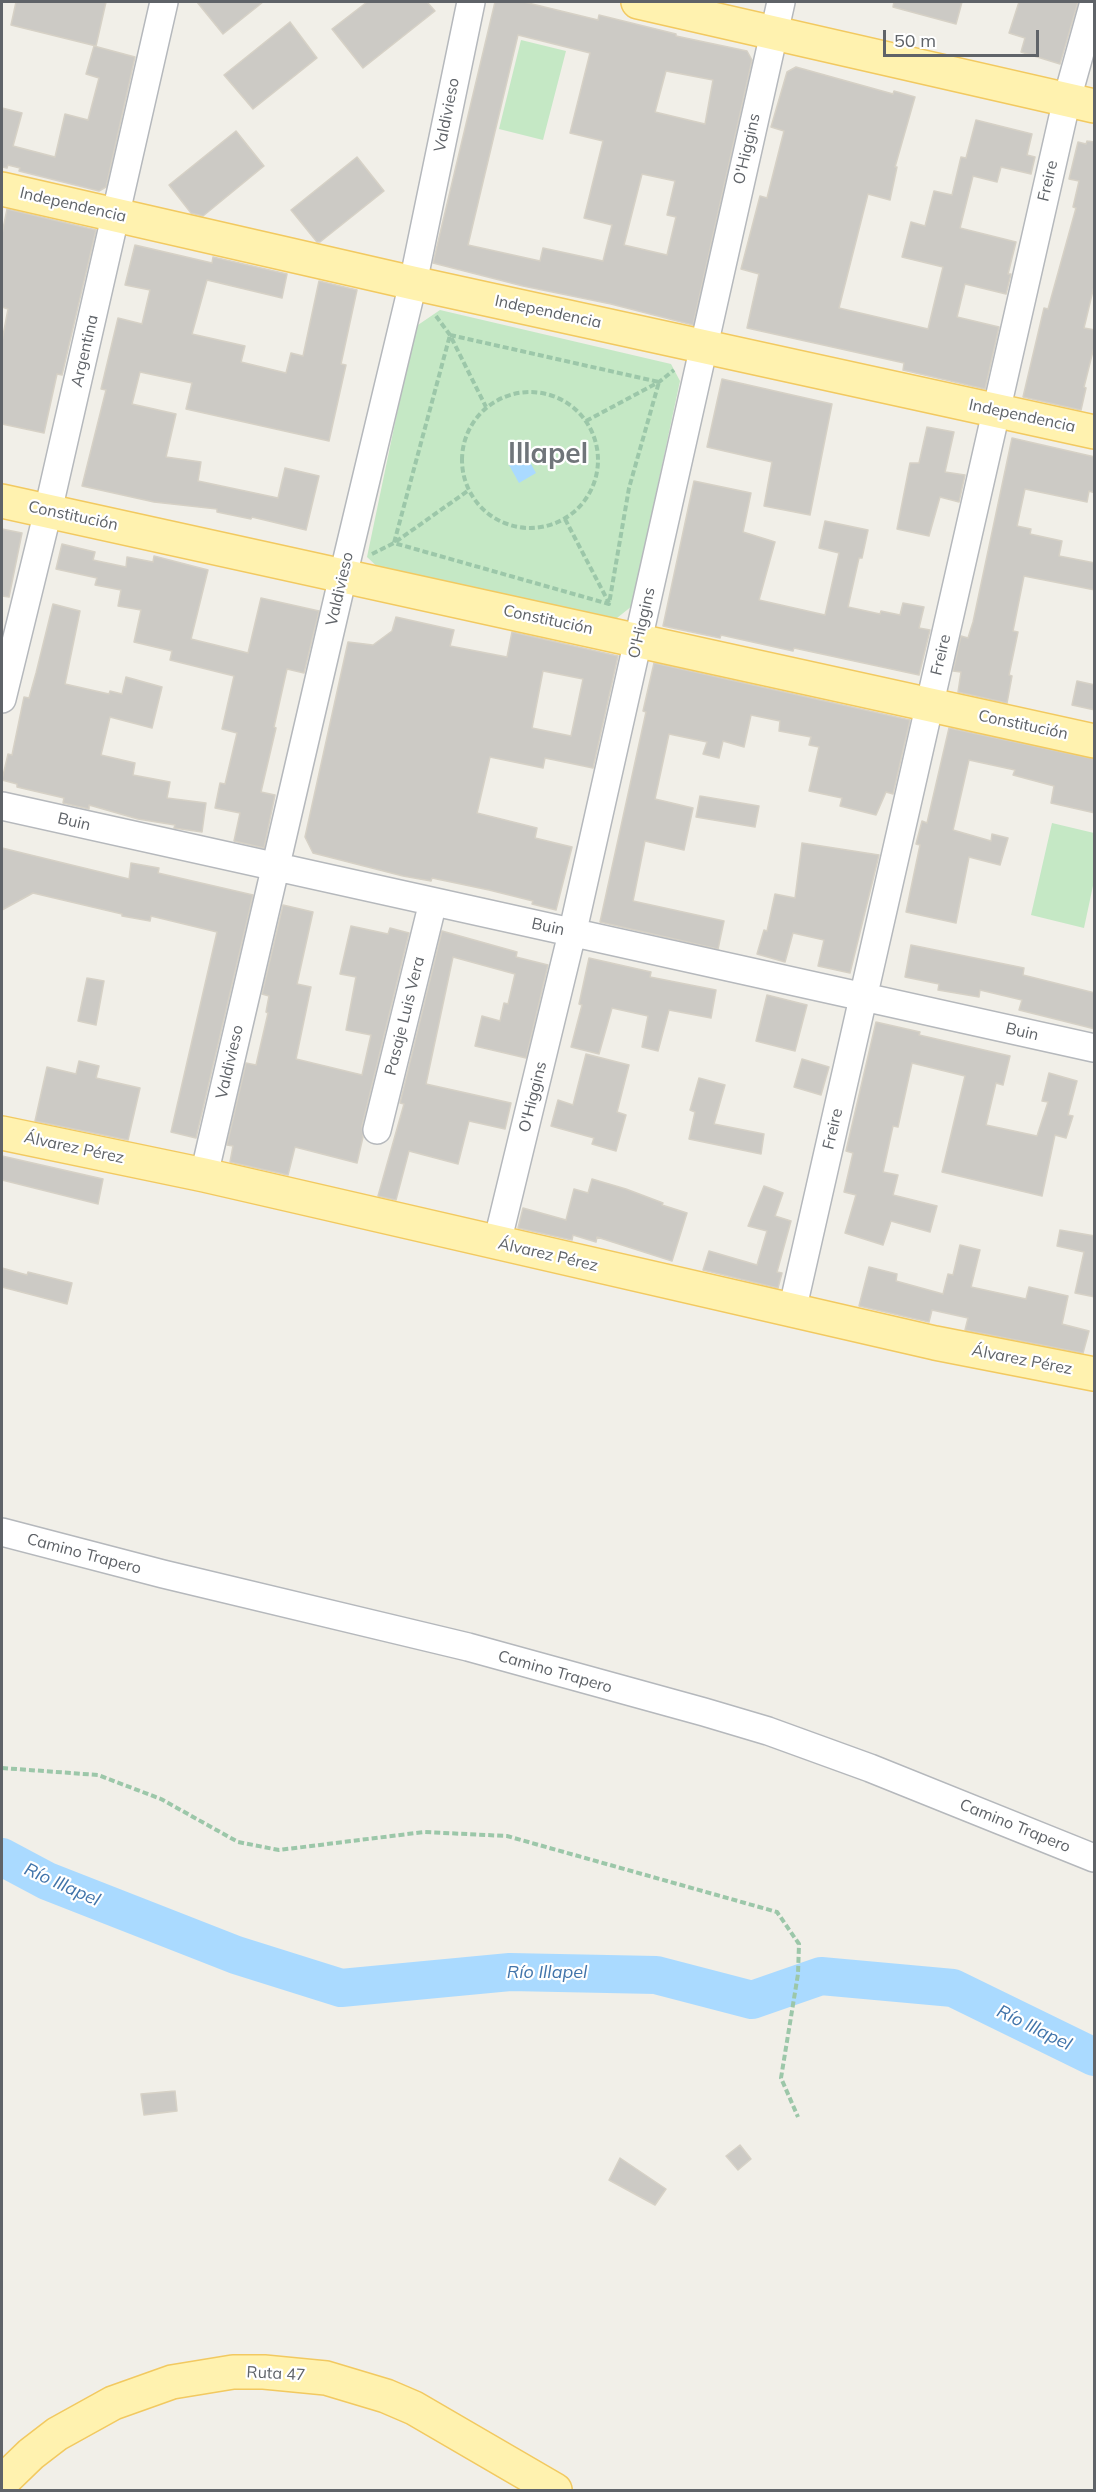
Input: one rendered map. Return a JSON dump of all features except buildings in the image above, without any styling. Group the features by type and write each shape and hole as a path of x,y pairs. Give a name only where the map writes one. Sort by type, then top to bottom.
{"main road":[{"path":"638,2 1081,102"},
{"name":"Independencia","path":"2,189 413,283 1095,432"},
{"name":"Constitución","path":"2,501 1095,741"},
{"name":"Álvarez Pérez","path":"2,1133 204,1175 935,1343 1095,1374"},
{"name":"Ruta 47","path":"2,2482 31,2454 57,2434 113,2403 143,2391 203,2376 264,2372 326,2378 386,2396 414,2408 555,2490"}],"street":[{"name":"Argentina","path":"2,699 48,511 164,2"},
{"name":"Valdivieso","path":"204,1175 413,283 471,2"},
{"name":"O'Higgins","path":"497,1243 572,933 781,2"},
{"name":"Freire","path":"792,1311 996,410 1081,102 1095,2"},
{"name":"Buin","path":"2,806 1095,1048"},
{"name":"Pasaje Luis Vera","path":"377,1130 433,902"},
{"name":"Camino Trapero","path":"2,1532 163,1574 468,1647 725,1718 870,1768 1095,1858"}],"path":[{"path":"413,283 450,335 486,407"},
{"path":"450,335 659,382"},
{"path":"394,543 450,335"},
{"path":"586,421 659,382 703,346"},
{"path":"609,604 629,488 659,382"},
{"path":"528,391 550,394 571,405 586,421 596,441 599,464 594,486 582,505 565,519 544,527 521,528 500,521 482,508 469,490 462,468 463,445 471,424 486,407 506,396 528,391"},
{"path":"343,576 367,557 394,543 469,490"},
{"path":"565,519 609,604 639,640"},
{"path":"394,543 609,604"},
{"path":"2,1768 98,1775 161,1800 238,1842 279,1850 424,1832 507,1836 777,1912 799,1944 798,1974 781,2078 798,2116"}],"green space":[{"path":"521,40 566,51 543,140 499,129"},
{"path":"440,310 671,364 680,381 632,606 612,622 385,574 367,557 415,327"},
{"path":"1052,823 1094,833 1094,881 1084,928 1031,915"}],"water":[{"path":"526,455 536,473 519,483 509,465"}],"waterway":[{"name":"Río Illapel","path":"2,1857 47,1881 236,1955 341,1988 510,1972 656,1975 752,2000 821,1976 953,1988 1094,2057"}],"district":[{"name":"Illapel","path":"548,455"}]}
